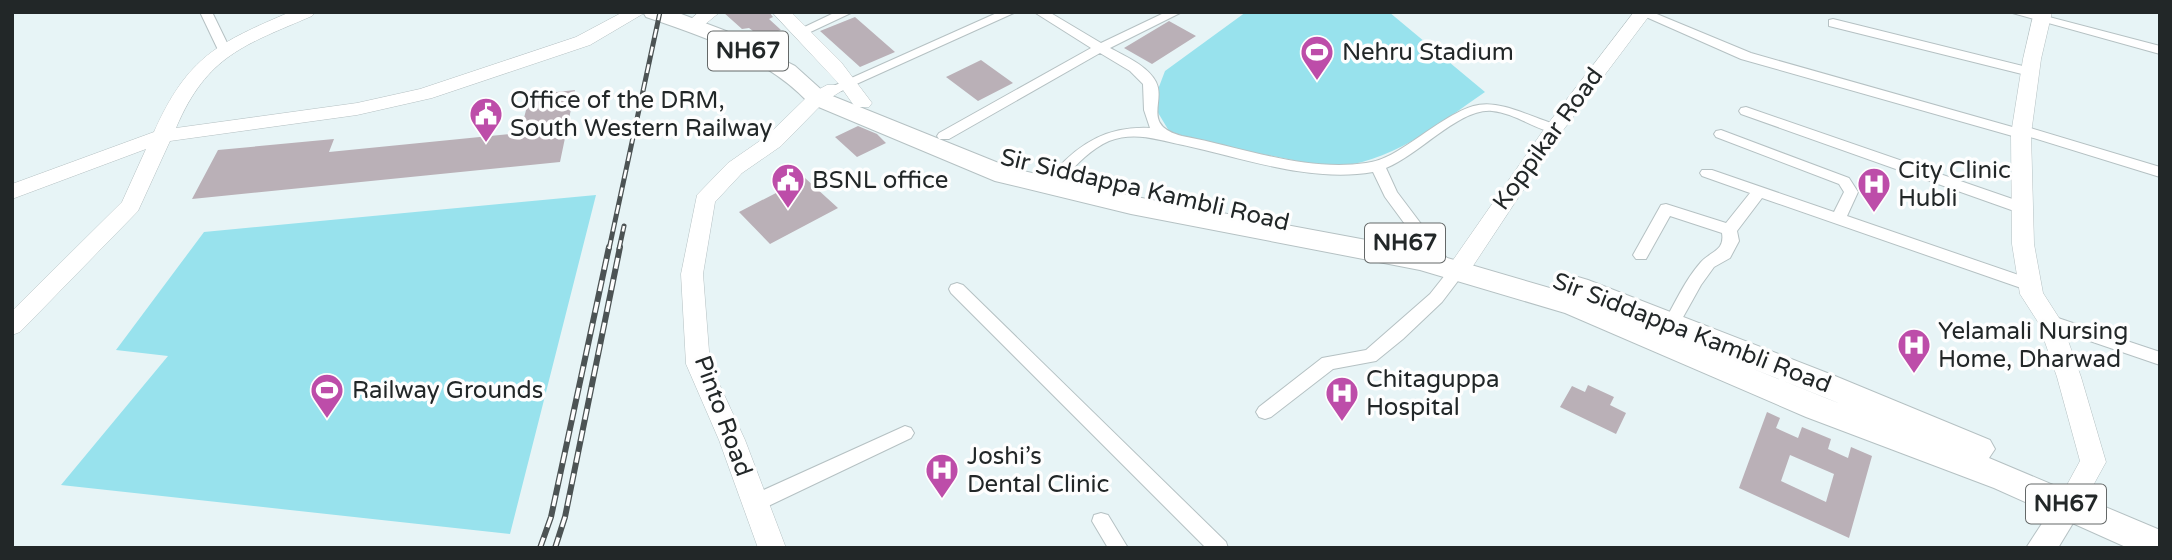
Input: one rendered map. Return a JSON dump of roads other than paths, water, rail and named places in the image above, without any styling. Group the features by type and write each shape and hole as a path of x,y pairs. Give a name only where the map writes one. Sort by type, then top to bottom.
{"highway":[{"name":"NH67","path":"653,12 694,18 834,92"},
{"name":"Sir Siddappa Kambli Road","path":"834,92 1013,164 1574,286 1985,451 2073,500"},
{"name":"Sir Siddappa Kambli Road","path":"834,92 1004,175 1131,205 1450,259 1575,306 1817,408 2160,533"},
{"name":"NH67","path":"2073,500 2160,546"}],"main road":[{"path":"12,326 130,206 144,182 162,136 199,71 225,51 306,12"},
{"path":"12,192 162,136 357,109 425,94 583,41 637,12"},
{"path":"781,12 800,32 820,47 834,92"},
{"name":"Koppikar Road","path":"1450,259 1643,13"},
{"name":"Pinto Road","path":"772,548 732,440 698,364 692,274 705,200 735,168 774,141 834,92"},
{"name":"NH67","path":"2041,548 2073,500"}],"street":[{"path":"206,12 225,51"},
{"path":"800,32 847,12"},
{"path":"834,92 1010,12"},
{"path":"1040,12 1136,68 1150,83 1150,110 1162,133"},
{"path":"944,136 1100,48 1176,12"},
{"path":"2015,12 2043,16 2160,50"},
{"path":"1643,13 1687,29 1746,56 2160,172"},
{"path":"2043,16 2030,72 2021,132 2023,244 2032,294 2049,321 2069,377 2093,462 2073,500"},
{"path":"1833,23 2030,72"},
{"path":"1114,133 1162,133 1325,169 1350,170 1378,166 1399,157 1466,112 1482,107 1500,109 1554,129"},
{"path":"1059,175 1094,142 1114,133 1150,110"},
{"path":"1746,111 2022,208"},
{"path":"1721,134 1843,181 1850,187 1851,192 1838,220"},
{"path":"1265,412 1328,363 1370,356 1398,335 1436,298 1450,259 1390,194 1378,166"},
{"path":"1707,173 1758,193 2030,285"},
{"path":"1641,255 1666,209 1729,229 1736,224 1758,193"},
{"path":"1671,324 1695,281 1709,263 1725,254 1731,241 1729,229"},
{"path":"957,289 1219,548"},
{"path":"2049,321 2160,359"},
{"path":"755,503 905,433"},
{"path":"1101,521 1119,548"}],"railway":[{"path":"609,249 660,12"},
{"path":"619,249 624,226"},
{"path":"540,548 551,517 609,247"},
{"path":"555,548 565,517 620,247"}],"place":[{"name":"Nehru Stadium","path":"1317,82"},
{"name":"Office of the DRM, South Western Railway","path":"486,144"},
{"name":"BSNL office","path":"788,210"},
{"name":"City Clinic Hubli","path":"1874,214"},
{"name":"Yelamali Nursing Home, Dharwad","path":"1914,375"},
{"name":"Railway Grounds","path":"327,420"},
{"name":"Chitaguppa Hospital","path":"1342,423"},
{"name":"Joshi’s Dental Clinic","path":"942,500"}]}
